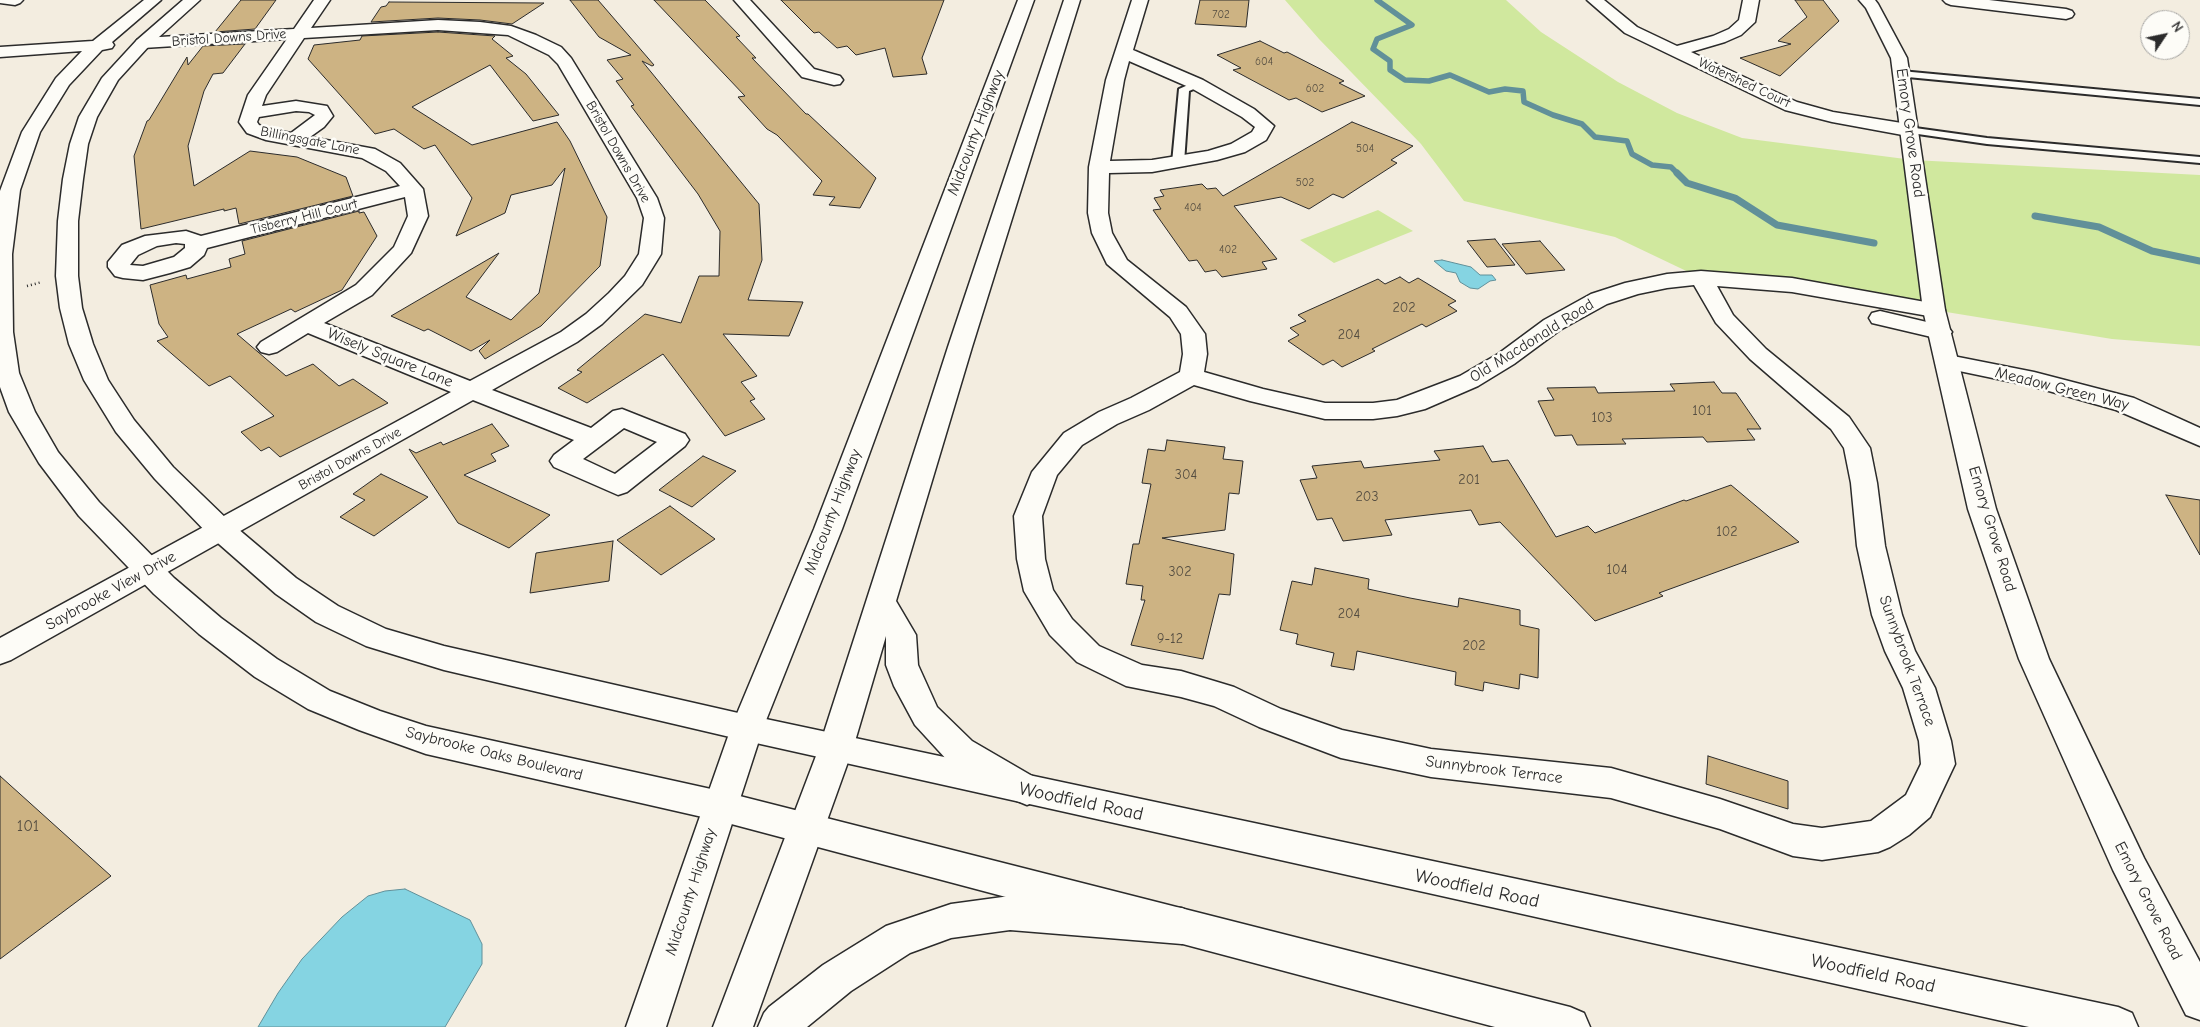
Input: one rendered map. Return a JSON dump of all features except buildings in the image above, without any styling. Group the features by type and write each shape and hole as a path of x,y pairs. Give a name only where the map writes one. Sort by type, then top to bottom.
{"street":[{"path":"5,0 15,0"},
{"name":"Saybrooke Oaks Boulevard","path":"153,0 98,46 62,82 31,132 10,190 1,254 1,332 7,373 22,412 48,457 89,508 148,570 210,626 266,668 318,700 370,721 426,740 720,806"},
{"path":"192,0 143,43 111,78 97,99 79,144 68,221 67,276 71,308 81,344 96,380 125,426 164,472 222,530 286,586 327,614 377,638 444,658 836,748"},
{"name":"Billingsgate Lane","path":"269,347 364,290 404,249 418,216 412,189 393,167 368,153 253,130 248,122 257,95 322,0"},
{"path":"742,0 808,73 834,80"},
{"name":"Midcounty Highway","path":"646,1027 747,728 828,529 861,436 1026,0"},
{"path":"733,1027 836,748 881,600 1072,0"},
{"path":"1140,0 1115,80 1099,167 1098,212 1102,232 1118,264 1178,312 1193,334 1195,354 1191,376"},
{"name":"Watershed Court","path":"1595,0 1631,30 1791,106 1832,117 1908,130"},
{"path":"1676,51 1720,39 1736,32 1747,22 1752,0"},
{"name":"Emory Grove Road","path":"1867,0 1873,7 1899,58 1937,321 1982,509 2034,659 2131,870 2200,1001"},
{"path":"1951,0 2066,14"},
{"name":"Bristol Downs Drive","path":"0,52 438,25 511,31 555,51 565,62 647,198 654,218 654,234 650,254 634,280 594,319 569,337 222,530"},
{"path":"1099,167 1178,163 1238,148 1259,136 1265,126 1248,113 1197,84 1124,52"},
{"path":"250,113 296,106 321,110 324,116 318,123 294,139"},
{"name":"Tisberry Hill Court","path":"196,244 412,189"},
{"name":"Old Macdonald Road","path":"1191,376 1259,396 1325,411 1373,411 1397,408 1416,403 1469,381 1506,359 1552,325 1599,299 1633,288 1667,281 1701,278 1754,292 1818,304 1937,321"},
{"name":"Sunnybrook Terrace","path":"1191,376 1140,404 1108,418 1073,439 1045,472 1028,516 1031,559 1039,591 1061,626 1088,654 1137,678 1180,684 1224,696 1270,718 1341,744 1431,763 1611,783 1720,814 1793,840 1822,844 1878,836 1897,824 1918,806 1938,764 1935,741 1919,688 1900,651 1887,615 1871,546 1864,483 1857,448 1840,423 1758,354 1730,325 1701,278"},
{"name":"Wisely Square Lane","path":"308,325 594,438"},
{"name":"Meadow Green Way","path":"1948,362 2034,379 2125,404 2200,438"},
{"name":"Saybrooke View Drive","path":"0,652 222,530"},
{"path":"881,600 901,636 902,665 910,686 926,716 960,751 1027,790"},
{"name":"Woodfield Road","path":"836,748 2118,1027"},
{"path":"720,806 1570,1027"},
{"path":"778,1027 838,978 900,939 951,921 1010,913 1182,926"}],"lane":[{"path":"1901,74 2200,102"},
{"path":"1178,163 1184,90 1197,84"},
{"path":"1908,130 1987,141 2200,160"}],"path":[{"path":"20,288 50,280"}],"green space":[{"path":"1285,0 1506,0 1541,32 1618,82 1677,113 1742,138 1913,160 2200,175 2200,346 2112,339 1934,310 1701,278 1615,237 1464,201 1421,144 1319,39"},
{"path":"1378,210 1413,231 1334,263 1300,240"}],"water":[{"path":"1442,260 1471,267 1480,275 1492,275 1496,280 1490,281 1478,289 1470,288 1460,282 1456,273 1446,271 1434,261"},
{"path":"405,889 470,920 482,944 482,964 445,1027 258,1027 278,993 302,959 342,917 368,896 385,891"}],"waterway":[{"path":"1377,0 1412,25 1377,39 1373,49 1390,61 1390,70 1405,80 1429,81 1450,75 1489,92 1505,89 1523,91 1524,102 1553,115 1582,124 1595,137 1627,141 1632,154 1652,165 1671,167 1687,183 1735,198 1777,225 1874,243"},
{"path":"2035,216 2099,227 2152,251 2200,261"}]}
